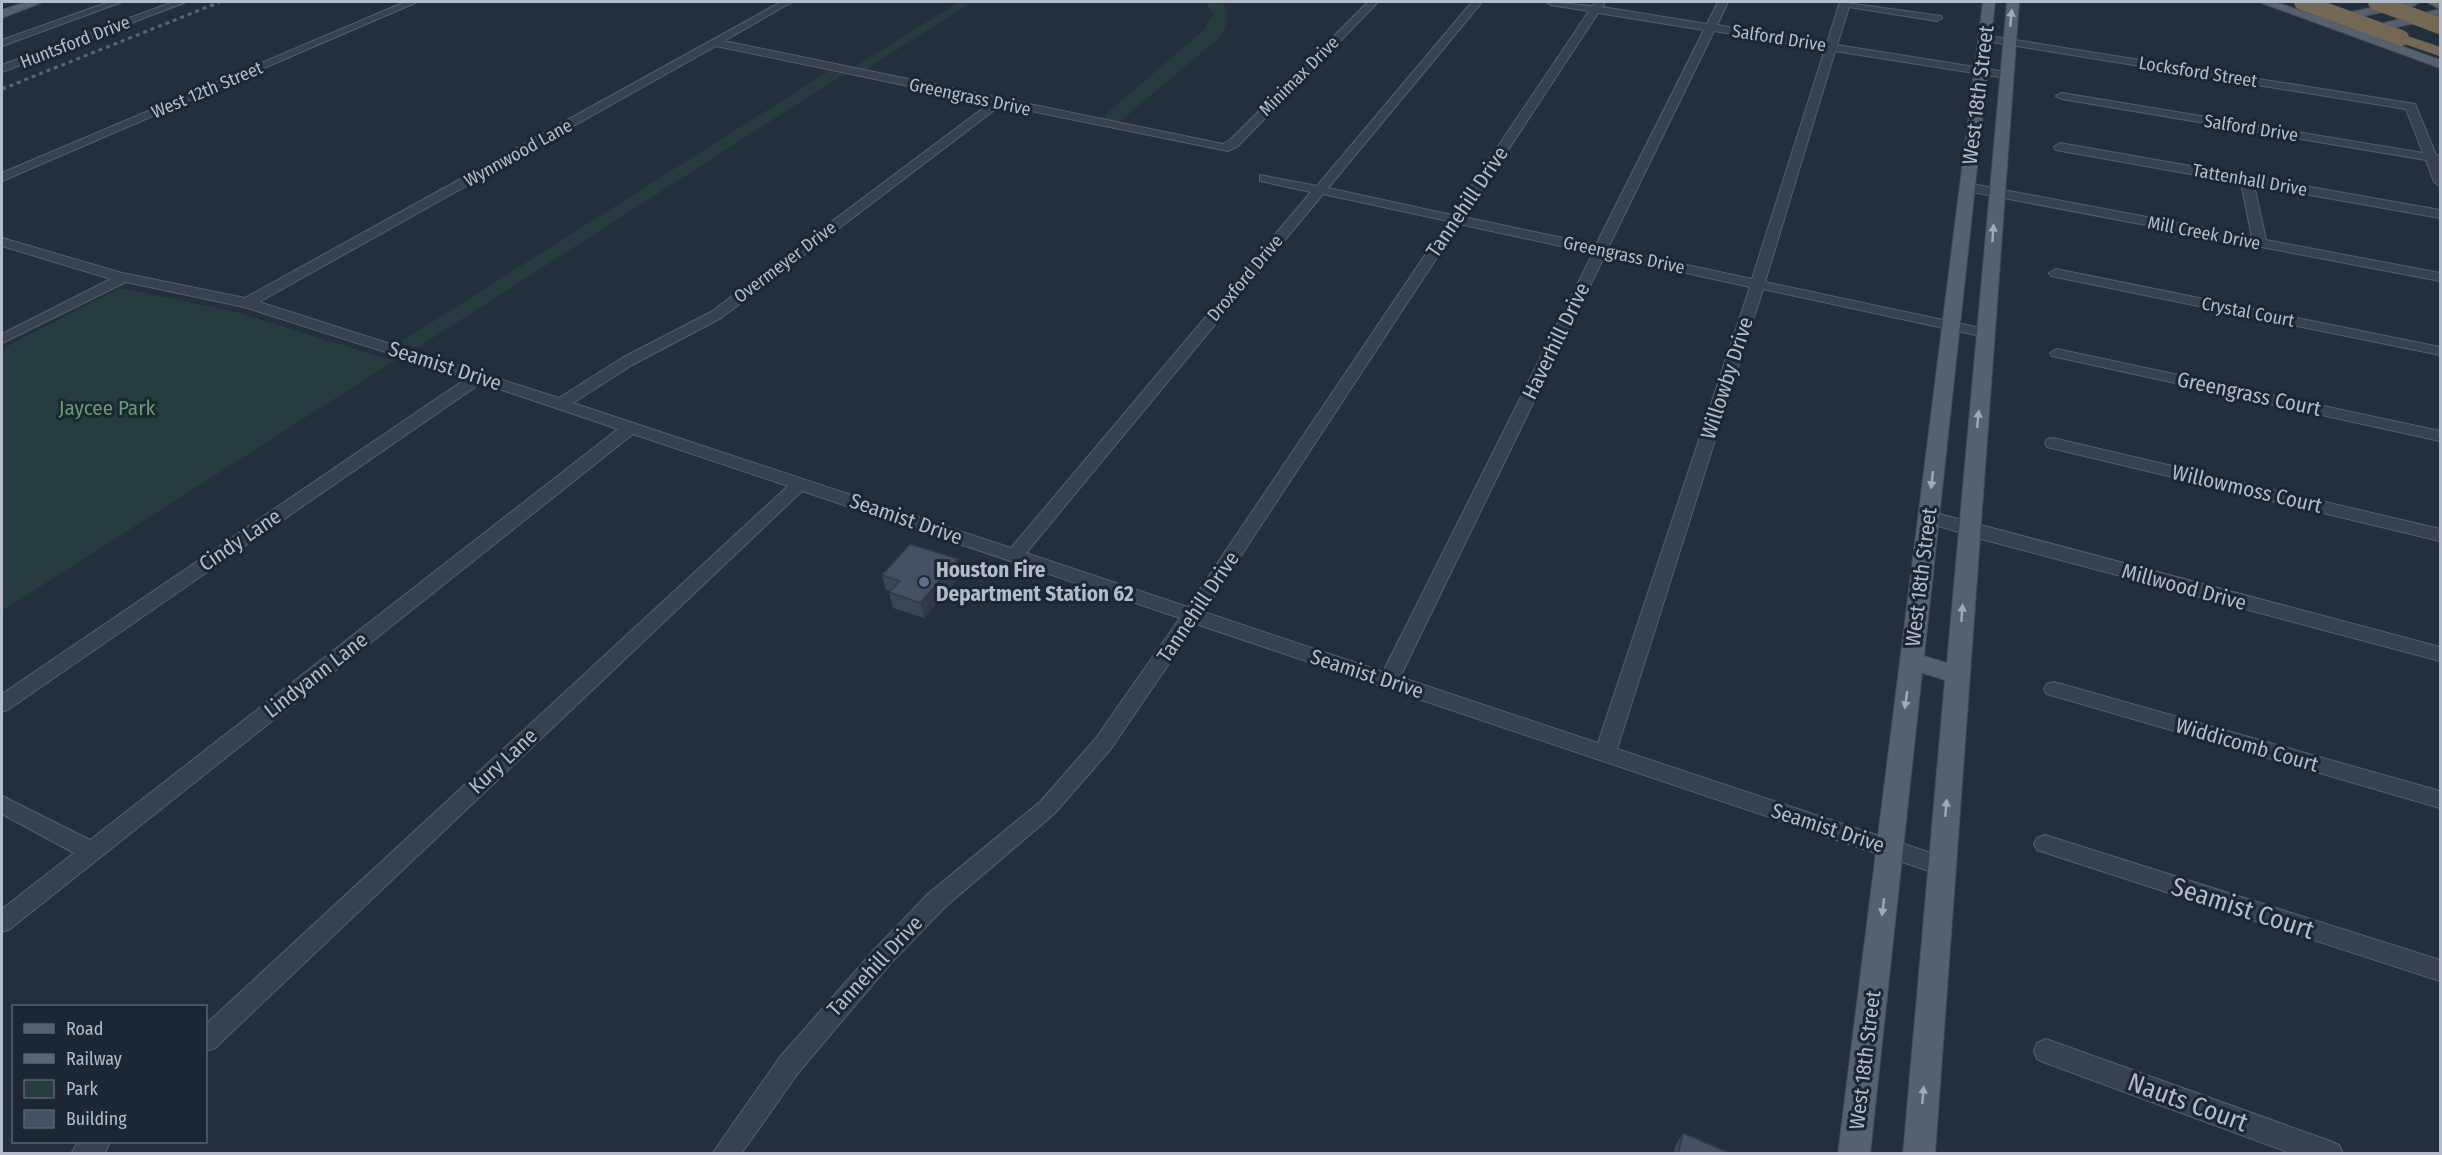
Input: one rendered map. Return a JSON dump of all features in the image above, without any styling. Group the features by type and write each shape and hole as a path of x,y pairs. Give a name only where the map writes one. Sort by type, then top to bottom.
{"highway":[{"path":"2328,2 2440,52"},
{"path":"2376,2 2440,26"},
{"path":"2396,2 2440,19"},
{"path":"2433,2 2440,5"},
{"path":"2305,9 2440,42"}],"main road":[{"path":"2,7 17,2"},
{"path":"2,14 37,2"},
{"name":"West 18th Street","path":"1854,1154 1989,2"},
{"name":"West 18th Street","path":"1919,1154 1968,528 2013,2"},
{"path":"2265,2 2305,9 2333,19 2414,2"},
{"path":"2305,9 2367,38 2440,63"},
{"path":"2367,38 2360,33 2362,30 2440,13"},
{"path":"1975,125 2001,130"},
{"path":"1959,252 1991,259"},
{"path":"1912,661 1957,675"}],"street":[{"path":"2,44 117,2"},
{"name":"Huntsford Drive","path":"2,69 182,2"},
{"name":"West 12th Street","path":"2,177 412,2"},
{"name":"Wynnwood Lane","path":"248,303 787,2"},
{"name":"Minimax Drive","path":"1224,148 1234,143 1373,2"},
{"name":"Droxford Drive","path":"1014,556 1477,2"},
{"name":"Salford Drive","path":"1551,2 1598,5 1710,27 2006,75"},
{"name":"Haverhill Drive","path":"1388,681 1723,2"},
{"path":"1845,2 1937,18"},
{"name":"Willowby Drive","path":"1605,754 1758,283 1845,2"},
{"name":"Tannehill Drive","path":"725,1154 789,1065 882,957 937,900 976,870 1048,807 1103,744 1192,616 1598,5"},
{"name":"Locksford Street","path":"1984,38 2411,106 2435,158"},
{"name":"Greengrass Drive","path":"717,43 1224,148"},
{"name":"Salford Drive","path":"2062,96 2435,158"},
{"name":"Overmeyer Drive","path":"561,404 602,376 639,355 682,336 716,315 998,102"},
{"name":"Tattenhall Drive","path":"2060,147 2440,214"},
{"path":"2435,158 2440,182"},
{"name":"Greengrass Drive","path":"1264,178 1985,333"},
{"path":"2247,180 2260,244"},
{"name":"Mill Creek Drive","path":"1967,187 2440,277"},
{"name":"Seamist Drive","path":"2,242 52,259 123,278 248,303 479,377 1941,866"},
{"name":"Crystal Court","path":"2056,273 2440,351"},
{"path":"2,339 123,278"},
{"name":"Greengrass Court","path":"2057,353 2440,436"},
{"name":"Cindy Lane","path":"2,704 479,377"},
{"name":"Lindyann Lane","path":"2,922 631,427"},
{"name":"Willowmoss Court","path":"2053,443 2440,535"},
{"name":"Kury Lane","path":"207,1039 801,483"},
{"name":"Millwood Drive","path":"1928,517 1991,536 2440,654"},
{"name":"Widdicomb Court","path":"2054,689 2440,800"},
{"path":"2,804 91,851"},
{"name":"Seamist Court","path":"2045,844 2440,971"},
{"name":"Nauts Court","path":"2046,1051 2330,1154"},
{"path":"84,1154 96,1143"}],"green space":[{"path":"959,2 972,2 865,70 854,67"},
{"path":"1206,2 1222,2 1225,7 1227,20 1220,37 1118,123 1100,119 1204,30 1213,14"},
{"path":"829,71 844,74 417,348 399,343"},
{"name":"Jaycee Park","path":"120,288 236,312 394,361 2,611 2,594 5,592 2,590 2,349"}],"building":[{"path":"910,544 958,559 920,603 889,592 900,581 882,575"},
{"path":"1683,1133 1732,1154 1678,1154"}],"railway":[{"path":"2,89 220,2"}],"place":[{"name":"Houston Fire Department Station 62","path":"924,582"}]}
